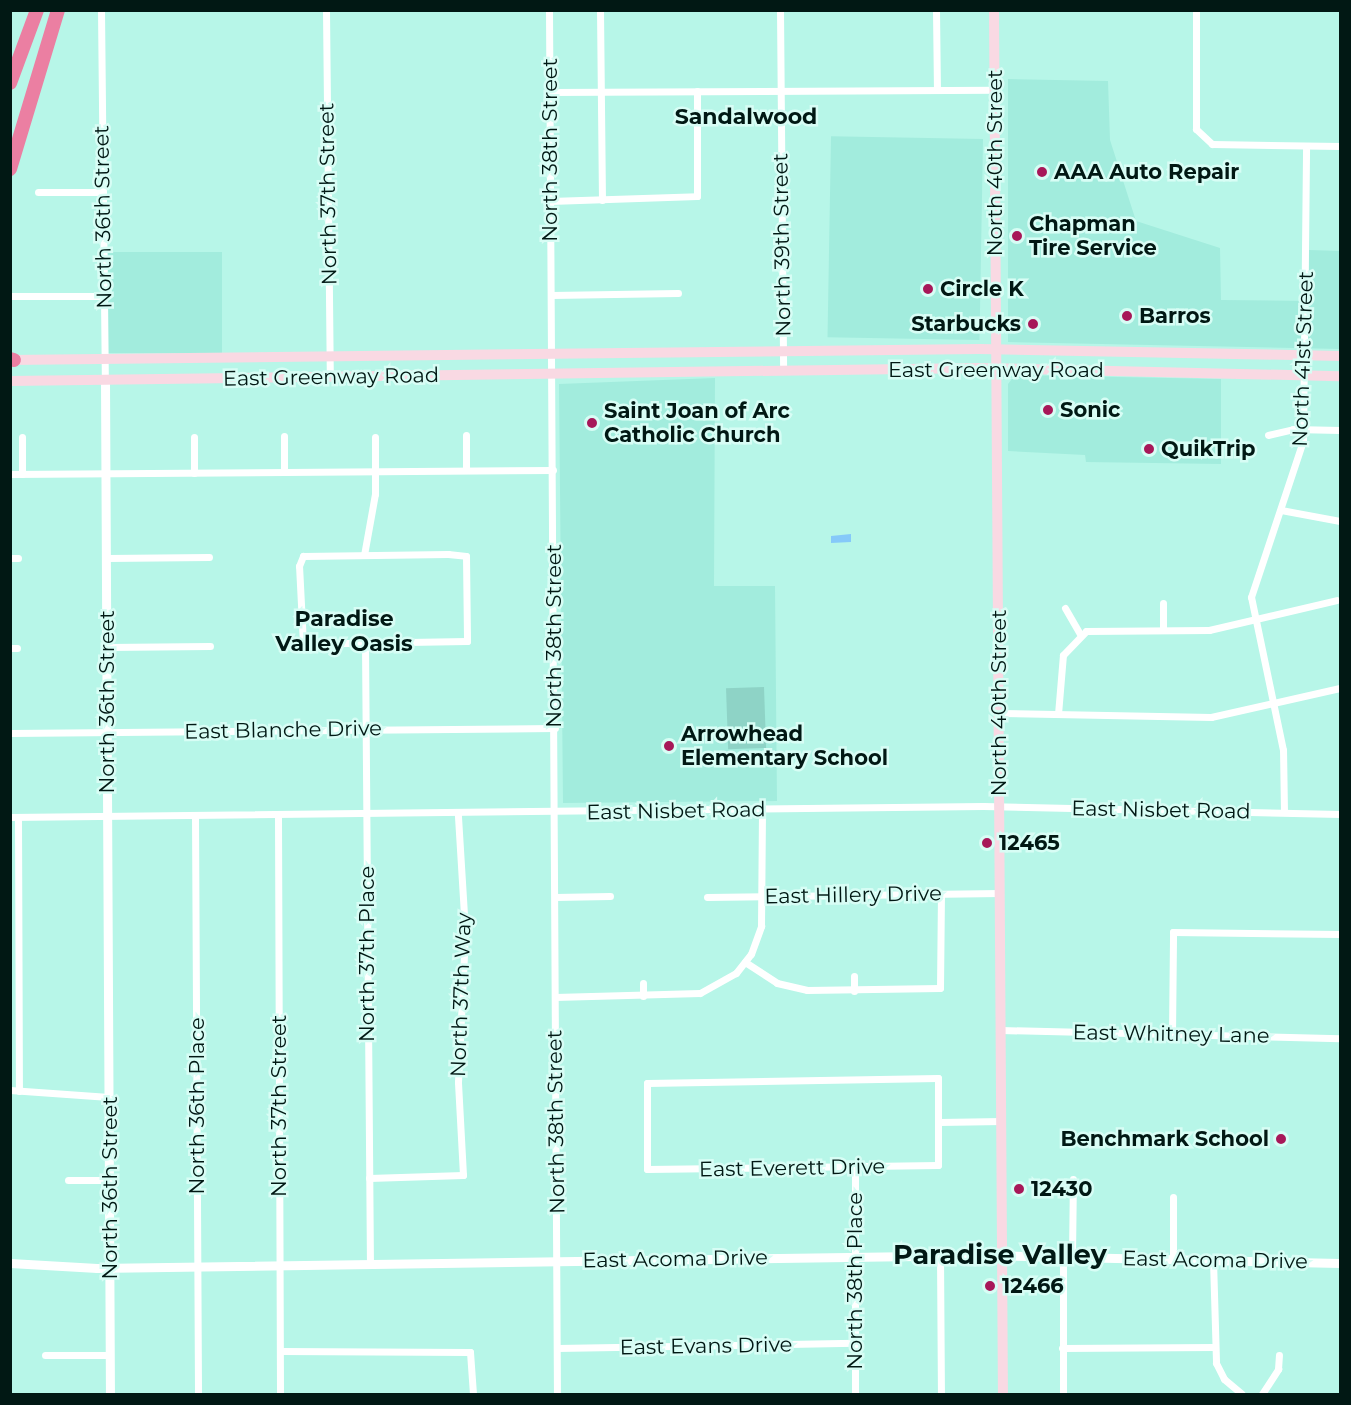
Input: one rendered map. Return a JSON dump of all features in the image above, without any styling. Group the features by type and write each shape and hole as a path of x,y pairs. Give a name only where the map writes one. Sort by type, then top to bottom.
{"highway":[{"path":"10,83 37,10"},
{"path":"10,169 58,10"}],"main road":[{"name":"North 40th Street","path":"994,10 1003,1395"},
{"name":"East Greenway Road","path":"12,359 106,360 996,350 1341,356"},
{"path":"652,353 652,373"},
{"name":"East Greenway Road","path":"10,381 996,368 1341,376"}],"street":[{"name":"North 36th Street","path":"101,10 106,360 110,1395"},
{"name":"North 37th Street","path":"326,10 330,377"},
{"name":"North 38th Street","path":"549,10 558,1261"},
{"path":"600,10 602,200"},
{"name":"North 39th Street","path":"780,10 783,371"},
{"path":"936,10 938,90"},
{"path":"1196,10 1196,129 1212,144 1341,146"},
{"path":"549,92 995,90"},
{"path":"550,201 697,196 697,91"},
{"name":"North 41st Street","path":"1284,812 1283,750 1251,597 1281,510 1304,429 1306,147"},
{"path":"38,192 103,192"},
{"path":"551,295 678,293"},
{"path":"10,296 104,296"},
{"path":"1268,435 1304,429 1341,430"},
{"path":"466,435 466,470"},
{"path":"284,436 285,472"},
{"path":"364,555 375,471 375,436"},
{"path":"22,437 22,474"},
{"path":"194,437 194,473"},
{"path":"10,474 553,470"},
{"path":"1281,510 1341,521"},
{"path":"364,555 466,556 468,641 365,645 303,644 299,566 303,556 364,555"},
{"path":"107,558 209,557"},
{"path":"1058,714 1060,664 1080,634 1102,628 1209,630 1337,600"},
{"path":"1163,603 1163,630"},
{"path":"1065,608 1080,634"},
{"name":"North 37th Place","path":"365,645 370,1264"},
{"path":"107,647 210,646"},
{"path":"999,713 1210,717 1341,688"},
{"name":"East Blanche Drive","path":"10,733 555,728"},
{"name":"East Nisbet Road","path":"14,817 278,817 999,807 1341,814"},
{"path":"555,997 700,993 731,977 745,962 758,939 763,897 762,810"},
{"name":"North 37th Way","path":"369,1178 463,1175 458,1082 465,931 458,815"},
{"path":"14,817 19,1091"},
{"name":"North 36th Place","path":"195,817 198,1395"},
{"name":"North 37th Street","path":"278,817 280,1395"},
{"name":"East Hillery Drive","path":"706,897 1000,893"},
{"path":"745,962 790,987 854,991 940,988 941,894"},
{"path":"555,897 610,896"},
{"path":"1172,1034 1173,932 1341,934"},
{"path":"854,976 854,991"},
{"path":"643,983 644,996"},
{"name":"East Whitney Lane","path":"1001,1030 1341,1038"},
{"name":"East Everett Drive","path":"938,1078 939,1122 938,1165 647,1169 646,1083 938,1078"},
{"path":"10,1090 109,1097"},
{"path":"939,1122 1002,1121"},
{"name":"North 38th Place","path":"855,1167 855,1395"},
{"path":"1063,1395 1062,1348 1073,1179"},
{"path":"68,1180 110,1180"},
{"path":"1173,1197 1173,1259"},
{"name":"East Acoma Drive","path":"10,1263 110,1268 1003,1255 1341,1263"},
{"path":"940,1256 941,1395"},
{"path":"1213,1260 1214,1347 1224,1379 1242,1395"},
{"path":"557,1395 558,1261"},
{"name":"East Evans Drive","path":"557,1348 855,1343"},
{"path":"1062,1348 1214,1347"},
{"path":"280,1352 470,1352 473,1395"},
{"path":"45,1355 110,1355"},
{"path":"1262,1395 1278,1369 1279,1355"}],"shaded area":[{"path":"1008,79 1108,81 1110,140 1136,221 1220,248 1221,300 1309,301 1309,250 1340,251 1340,349 1008,342"},
{"path":"831,136 983,139 979,340 828,337"},
{"path":"108,252 222,252 222,353 108,353"},
{"path":"1015,375 1221,379 1221,464 1086,462 1085,455 1008,451 1008,384"},
{"path":"715,378 714,586 775,586 777,801 563,803 559,384"},
{"path":"851,534 851,542 831,543 831,536"},
{"path":"764,687 766,748 728,749 726,688"}],"place":[{"name":"AAA Auto Repair","path":"1042,172"},
{"name":"Chapman Tire Service","path":"1017,236"},
{"name":"Circle K","path":"928,289"},
{"name":"Barros","path":"1127,316"},
{"name":"Starbucks","path":"1033,324"},
{"name":"Sonic","path":"1048,410"},
{"name":"Saint Joan of Arc Catholic Church","path":"592,423"},
{"name":"QuikTrip","path":"1149,449"},
{"name":"Arrowhead Elementary School","path":"669,746"},
{"name":"12465","path":"987,843"},
{"name":"Benchmark School","path":"1281,1139"},
{"name":"12430","path":"1019,1189"},
{"name":"12466","path":"990,1286"}],"district":[{"name":"Sandalwood","path":"746,117"},
{"name":"Paradise Valley Oasis","path":"344,630"},
{"name":"Paradise Valley","path":"1000,1255"}]}
